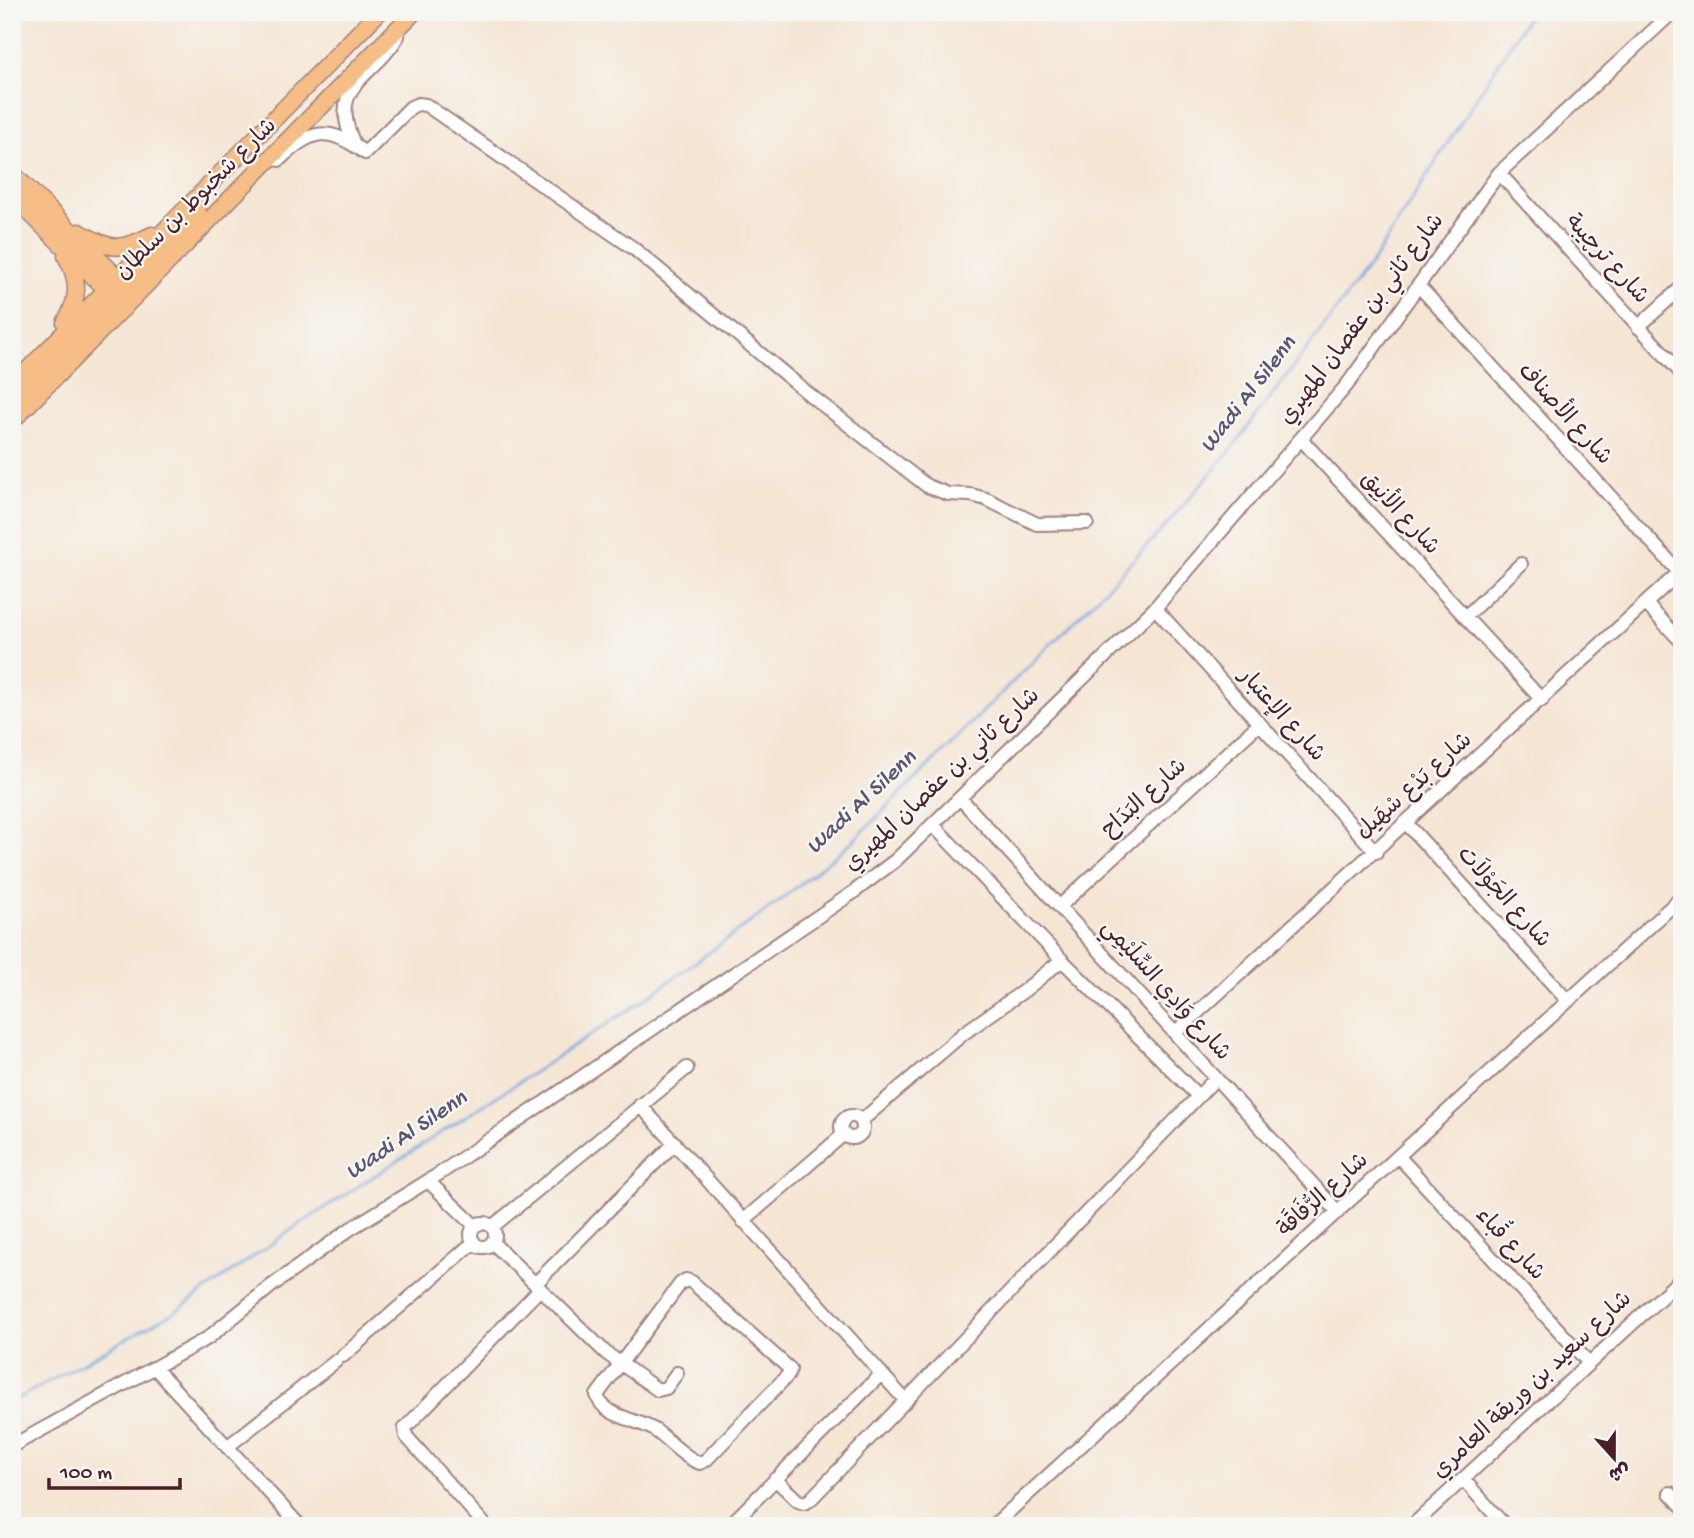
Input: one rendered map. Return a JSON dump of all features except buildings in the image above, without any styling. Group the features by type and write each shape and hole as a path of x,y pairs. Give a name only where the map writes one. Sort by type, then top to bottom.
{"main road":[{"name":"شارع شخبوط بن سلطان","path":"15,418 121,293 165,229 379,12"},
{"name":"شارع شخبوط بن سلطان","path":"12,386 52,345 121,293 240,189 409,18"},
{"path":"121,293 211,198 225,170"},
{"path":"12,173 94,254 121,293"},
{"path":"12,195 121,293"},
{"path":"65,224 95,241 116,248 135,244 165,229"},
{"path":"47,228 85,262 94,260 94,254"},
{"path":"47,228 68,259 78,288 74,307 52,345"}],"street":[{"name":"شارع ثاني بن عفصان المهيري","path":"12,1446 208,1338 270,1287 350,1228 428,1181 867,884 896,860 1155,608 1354,376 1499,173 1673,12"},
{"path":"354,144 346,123 346,100 356,83 390,48 409,18"},
{"path":"240,189 258,178 306,138 313,135 330,135 354,144 365,153 411,107 418,104 426,106 633,248 820,403 927,486 948,494 986,499 1037,524 1087,523"},
{"name":"شارع ترچيبة","path":"1499,173 1682,374"},
{"name":"شارع الأصناف","path":"1418,285 1681,571"},
{"path":"1638,327 1682,286"},
{"name":"شارع الأنِيق","path":"1301,439 1542,699"},
{"path":"1465,617 1521,564"},
{"name":"شارع بَدْع سْهَيل","path":"1175,1033 1681,571"},
{"path":"1646,604 1682,642"},
{"name":"شارع الإعتبار","path":"1155,608 1376,852"},
{"name":"شارع البَدَاح","path":"1060,906 1259,724"},
{"name":"شارع وَادِي السِّلَيْمِي","path":"960,798 1338,1212"},
{"name":"شارع الجَوْلاَت","path":"1407,824 1568,1001"},
{"path":"933,825 1062,960 1198,1096"},
{"name":"شارع الرُّفَاقَة","path":"993,1526 1682,897"},
{"path":"743,1221 844,1134 842,1127 847,1118 854,1117 860,1121 964,1033 1062,960"},
{"path":"492,1227 687,1068"},
{"path":"775,1479 798,1501 807,1502 1216,1078"},
{"path":"640,1105 906,1401"},
{"path":"486,1526 406,1436 405,1428 675,1143"},
{"name":"شارع قُباء","path":"1399,1157 1589,1363"},
{"path":"428,1181 475,1226"},
{"path":"482,1223 492,1227 495,1236 492,1242 484,1247 474,1242 471,1233 475,1226 482,1223"},
{"path":"228,1447 339,1358 474,1242"},
{"path":"492,1242 619,1364 657,1390 666,1388 677,1373"},
{"name":"شارع سعيد بن وريقة العامري","path":"1412,1526 1682,1278"},
{"path":"686,1280 692,1282 790,1369 788,1375 706,1460 700,1463 692,1460 653,1429 626,1420 599,1401 598,1391 619,1364 680,1284 686,1280"},
{"path":"155,1368 300,1526"},
{"path":"729,1526 881,1374"},
{"path":"1463,1479 1505,1526"},
{"path":"1670,1493 1682,1506"}],"waterway":[{"name":"Wadi Al Silenn","path":"12,1402 176,1311 294,1228 645,999 778,902 852,842 1091,604 1161,531 1230,451 1373,261 1531,12"}]}
